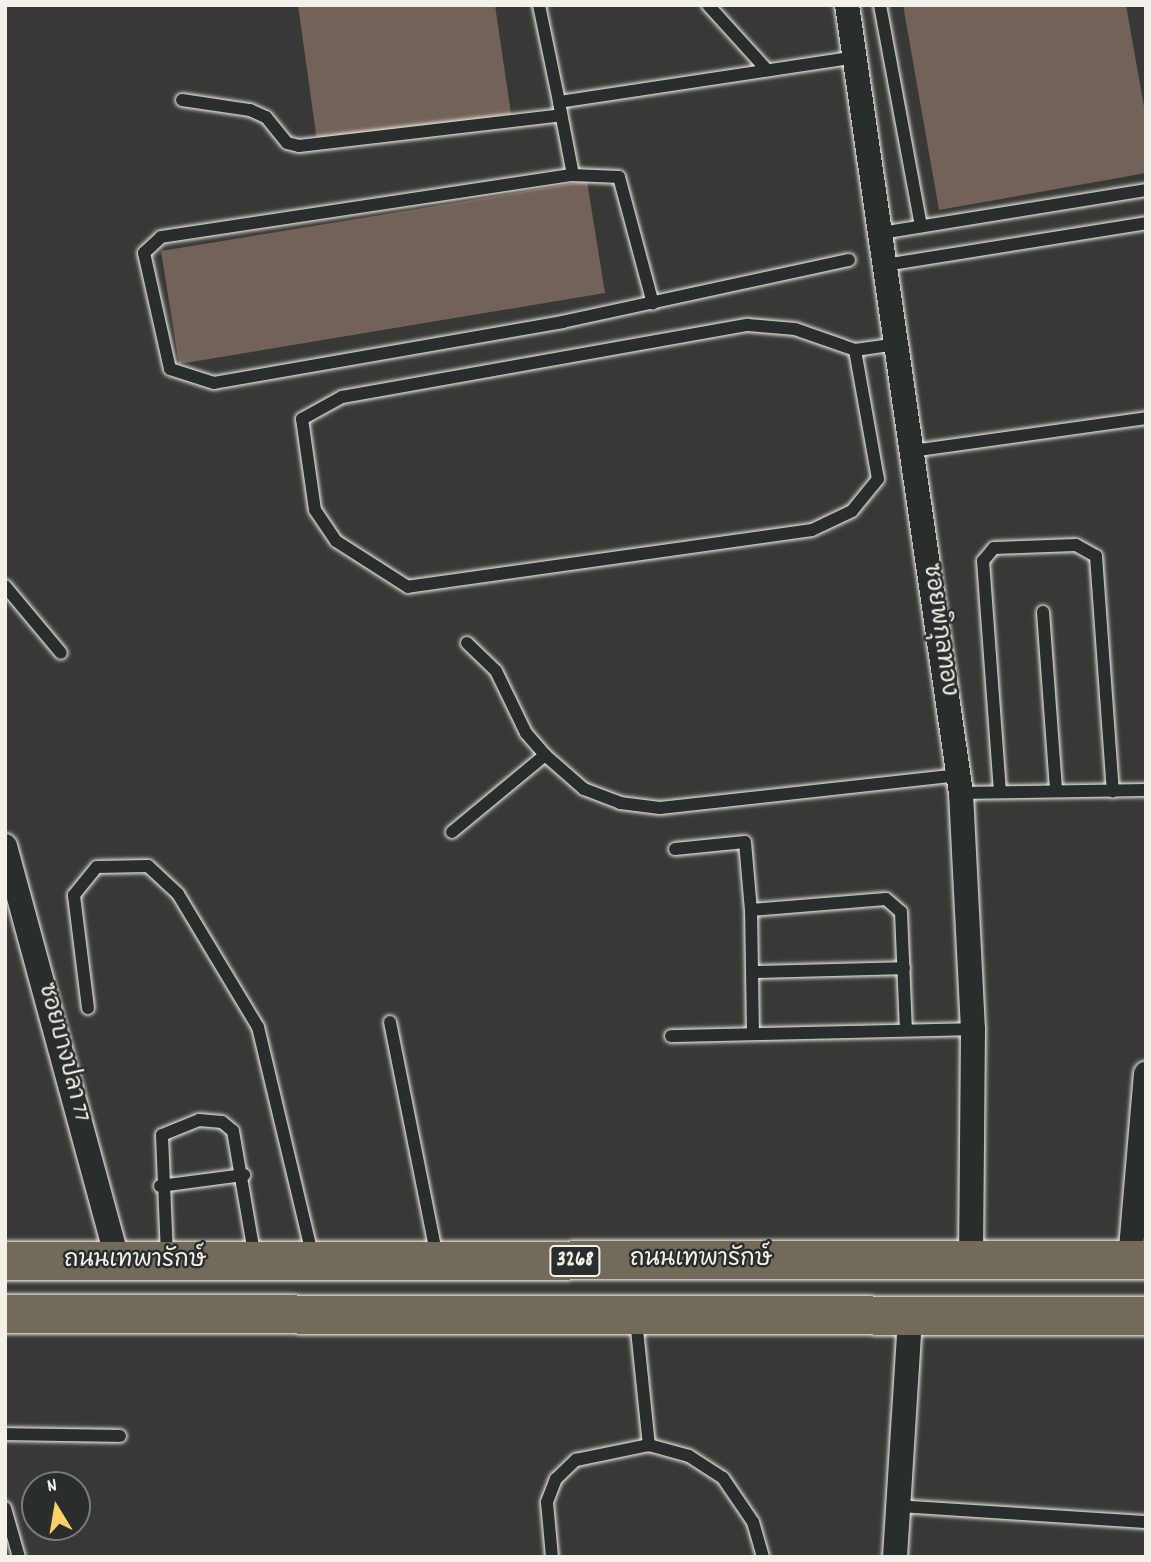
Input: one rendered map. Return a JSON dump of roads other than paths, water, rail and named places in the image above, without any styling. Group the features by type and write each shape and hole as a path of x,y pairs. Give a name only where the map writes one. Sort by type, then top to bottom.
{"main road":[{"name":"ถนนเทพารักษ์","path":"5,1261 167,1263 1138,1260"},
{"path":"330,1261 352,1315"},
{"path":"5,1314 1146,1316"}],"street":[{"name":"ซอยพิกุลทอง","path":"847,5 880,251 897,344 960,784 973,1029 971,1260"},
{"name":"ซอยบางปลา 77","path":"7,859 118,1261"},
{"path":"1138,1260 1146,1074"},
{"path":"895,1557 910,1316"}],"lane":[{"path":"540,5 573,175"},
{"path":"708,5 767,70"},
{"path":"880,5 921,226"},
{"path":"182,100 250,110 266,117 287,143 299,146 560,108 767,70 856,57"},
{"path":"653,304 620,177 573,175 153,239 144,253 170,369 214,383 653,304 849,260"},
{"path":"880,251 921,226 1146,190"},
{"path":"880,251 1146,223"},
{"path":"855,350 878,479 852,511 812,530 408,587 337,541 316,510 302,419 342,397 748,325 795,329 855,350 897,344"},
{"path":"912,451 1146,418"},
{"path":"1000,792 983,561 994,548 1076,545 1096,556 1113,790"},
{"path":"5,586 61,653"},
{"path":"1043,612 1056,791"},
{"path":"467,643 500,678 526,733 545,755 584,789 620,803 660,808 960,784 1000,792 1146,790"},
{"path":"452,832 545,755"},
{"path":"675,849 745,842 751,911 753,1034"},
{"path":"88,1008 74,895 97,867 148,866 178,894 258,1027 330,1261"},
{"path":"751,911 886,899 901,912 906,1030"},
{"path":"752,972 904,968"},
{"path":"390,1022 438,1262"},
{"path":"671,1036 973,1029"},
{"path":"167,1263 160,1185 162,1135 199,1120 222,1122 233,1131 244,1175 256,1262"},
{"path":"160,1185 244,1175"},
{"path":"635,1315 649,1444"},
{"path":"5,1434 120,1436"},
{"path":"552,1557 547,1502 556,1479 576,1460 649,1444 690,1456 723,1478 747,1510 763,1557"},
{"path":"898,1506 1146,1522"},
{"path":"5,1508 19,1557"}]}
